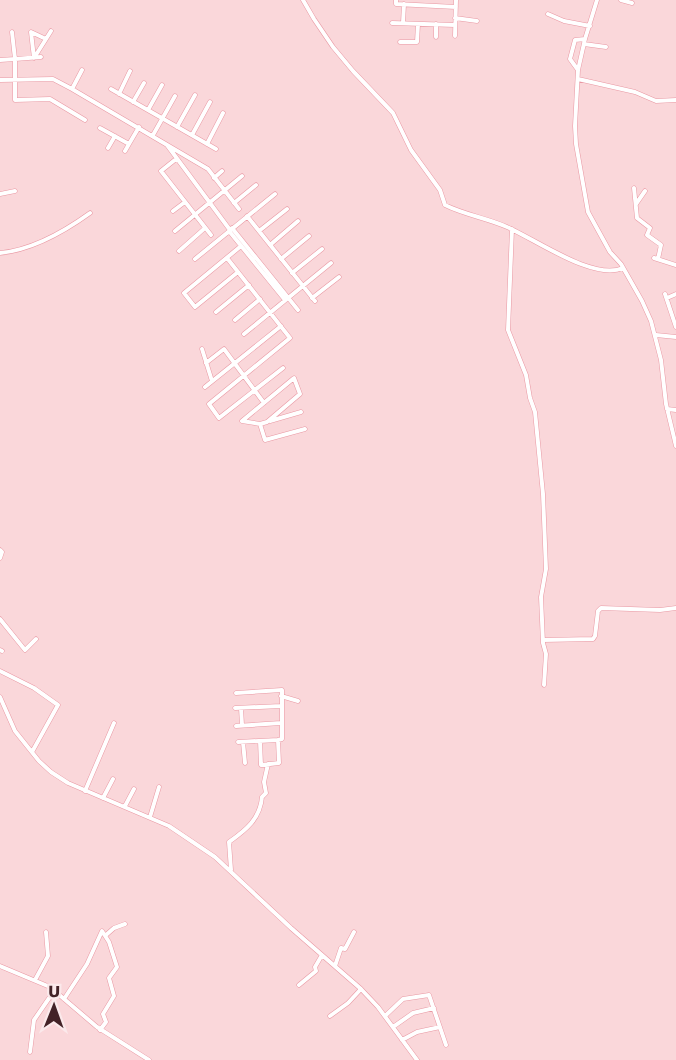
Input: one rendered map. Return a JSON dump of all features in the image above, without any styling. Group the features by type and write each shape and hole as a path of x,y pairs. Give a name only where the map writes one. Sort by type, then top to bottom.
{"street":[{"path":"303,0 333,46 393,113 411,150 440,190 446,205 462,213 512,229 555,253 601,270 615,272 623,268"},
{"path":"396,0 396,4 456,7"},
{"path":"455,36 456,0"},
{"path":"597,0 578,70 575,126 588,212 610,252 623,268 642,301 656,335 667,409 676,446"},
{"path":"621,0 632,3"},
{"path":"403,23 404,4"},
{"path":"548,14 564,21 590,26"},
{"path":"455,18 477,21"},
{"path":"392,23 455,25"},
{"path":"400,42 417,42 418,24"},
{"path":"436,24 436,37"},
{"path":"34,58 51,31"},
{"path":"12,32 15,59 15,100 50,99 85,120"},
{"path":"34,58 31,32 46,39"},
{"path":"578,70 570,59 575,40 606,47"},
{"path":"0,60 41,57"},
{"path":"72,89 82,70"},
{"path":"119,94 130,71"},
{"path":"0,81 52,79 72,89 208,169 239,209"},
{"path":"578,79 635,92 656,101 676,100"},
{"path":"133,102 144,83"},
{"path":"148,110 162,85"},
{"path":"111,89 216,149"},
{"path":"177,127 195,95"},
{"path":"153,135 175,96"},
{"path":"192,135 210,102"},
{"path":"207,144 223,113"},
{"path":"100,128 129,144"},
{"path":"125,151 139,128"},
{"path":"108,148 115,136"},
{"path":"164,142 241,246 298,310"},
{"path":"176,159 161,171 211,235"},
{"path":"214,178 222,171"},
{"path":"175,231 242,176"},
{"path":"234,203 256,185"},
{"path":"634,188 637,218 650,228 647,235 661,245 656,258 676,265"},
{"path":"0,194 15,191"},
{"path":"636,204 645,191"},
{"path":"195,259 275,194"},
{"path":"173,211 185,202"},
{"path":"259,231 287,209"},
{"path":"0,253 9,252 54,235 90,213"},
{"path":"247,216 313,299 339,277"},
{"path":"270,245 298,221"},
{"path":"179,250 205,228"},
{"path":"512,229 508,330 528,380 530,398 535,412 543,494 546,569 541,595 543,640 546,654 544,685"},
{"path":"230,230 286,298"},
{"path":"281,259 309,236"},
{"path":"238,272 195,307 184,293 241,246"},
{"path":"292,273 321,249"},
{"path":"227,258 290,338 209,404 219,418 283,368"},
{"path":"244,334 331,263"},
{"path":"216,312 249,285"},
{"path":"676,294 666,296 676,327"},
{"path":"235,320 260,299"},
{"path":"205,387 281,326"},
{"path":"656,335 676,337"},
{"path":"202,349 212,381"},
{"path":"206,363 224,349 264,403"},
{"path":"267,422 300,394 294,378 242,421 260,424 267,422 301,412"},
{"path":"667,409 676,410"},
{"path":"260,424 265,440 305,429"},
{"path":"0,550 2,552 0,558"},
{"path":"543,640 593,639 598,611 601,608 660,610 676,608"},
{"path":"0,619 25,650 36,639"},
{"path":"0,671 34,688 58,705 32,752"},
{"path":"236,693 282,690 282,738 240,742 245,763"},
{"path":"281,696 298,701"},
{"path":"0,697 11,725 32,752 58,777 150,817 194,841 231,870 291,928 361,989 385,1016 417,1060"},
{"path":"235,708 281,706"},
{"path":"241,708 242,726"},
{"path":"85,790 114,723"},
{"path":"236,726 281,723"},
{"path":"260,741 261,765 279,763 278,740"},
{"path":"231,870 229,842 250,827 261,807 262,797 266,793 264,782 268,764"},
{"path":"103,798 112,779"},
{"path":"150,817 159,787"},
{"path":"125,806 134,789"},
{"path":"106,935 115,927 125,924"},
{"path":"64,999 87,964 101,931 106,935 113,950 117,967 109,978 114,996 103,1014 106,1022 100,1030"},
{"path":"35,980 48,956 46,932"},
{"path":"334,966 341,948 345,948 354,932"},
{"path":"299,985 316,971 315,967 322,956"},
{"path":"0,966 35,980 54,991 100,1030 149,1060"},
{"path":"330,1016 348,1003 361,989"},
{"path":"30,1052 34,1020 54,991"},
{"path":"385,1016 401,1000 429,995 446,1045"},
{"path":"393,1027 413,1013 434,1008"},
{"path":"402,1040 417,1032 440,1027"}]}
